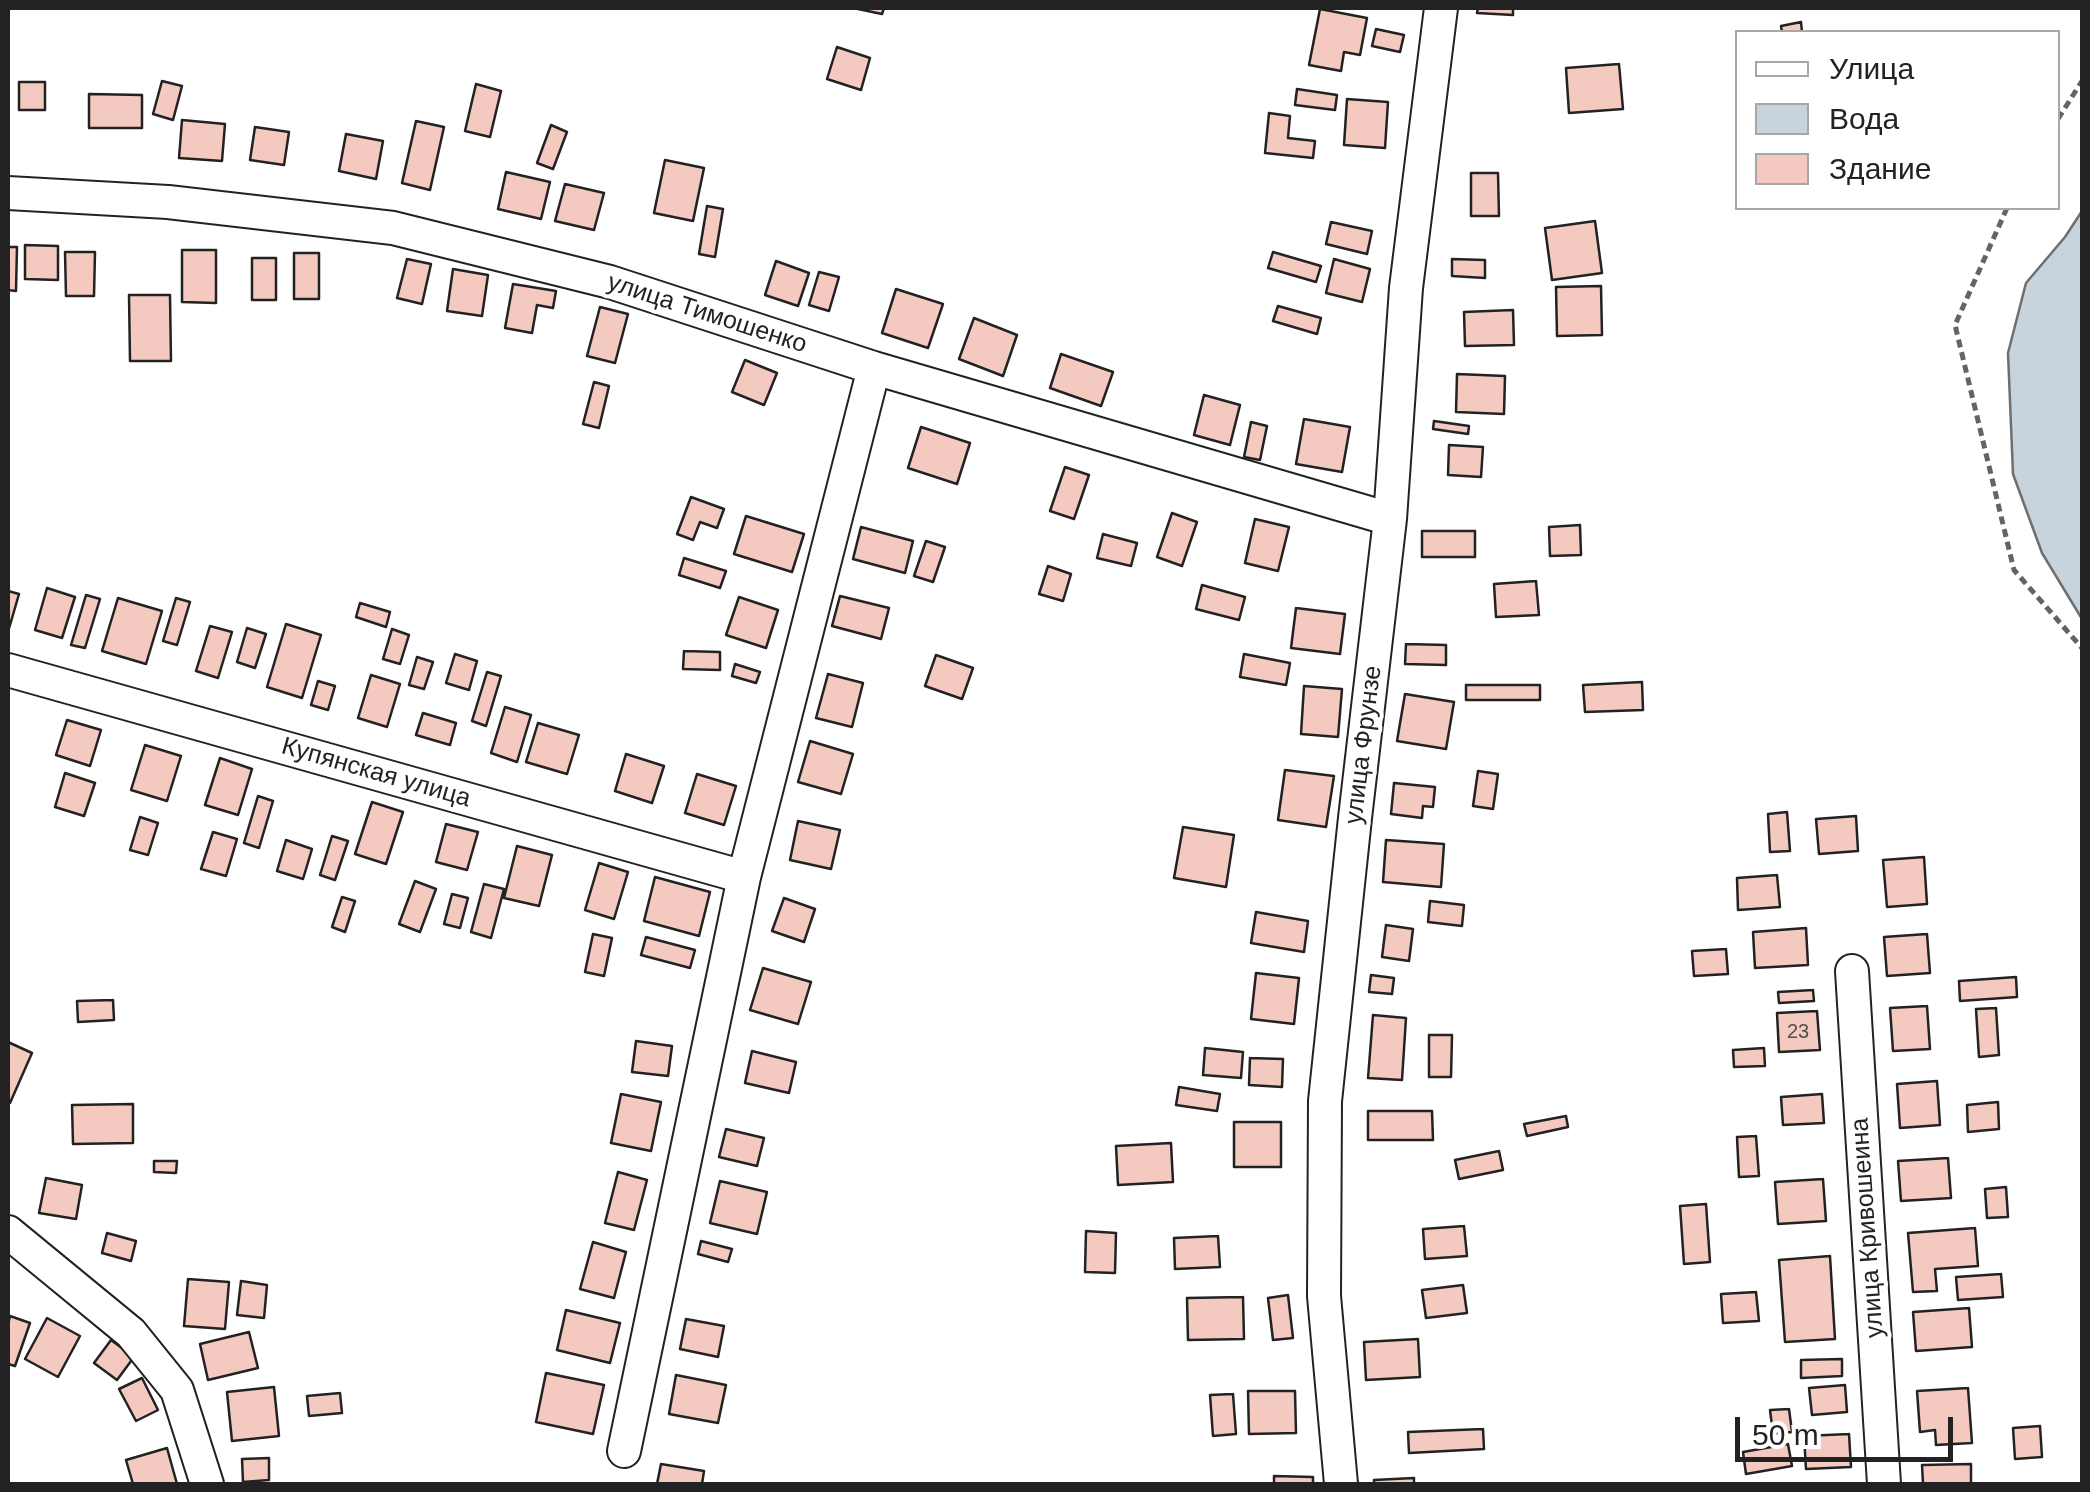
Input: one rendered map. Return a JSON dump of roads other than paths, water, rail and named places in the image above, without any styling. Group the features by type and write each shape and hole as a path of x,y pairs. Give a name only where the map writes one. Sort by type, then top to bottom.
{"street":[{"name":"улица Фрунзе","path":"1342,1484 1324,1296 1325,1102 1390,520 1406,288 1440,8"},
{"name":"улица Тимошенко","path":"8,194 168,202 394,228 610,282 874,368 1390,520"},
{"path":"624,1451 744,877 874,368"},
{"name":"Купянская улица","path":"8,670 744,877"},
{"name":"улица Кривошеина","path":"1852,971 1884,1484"},
{"path":"8,1232 131,1333 154,1361 176,1390 207,1484"}],"water":[{"path":"2082,211 2082,619 2042,553 2013,474 2008,353 2026,283"}]}
